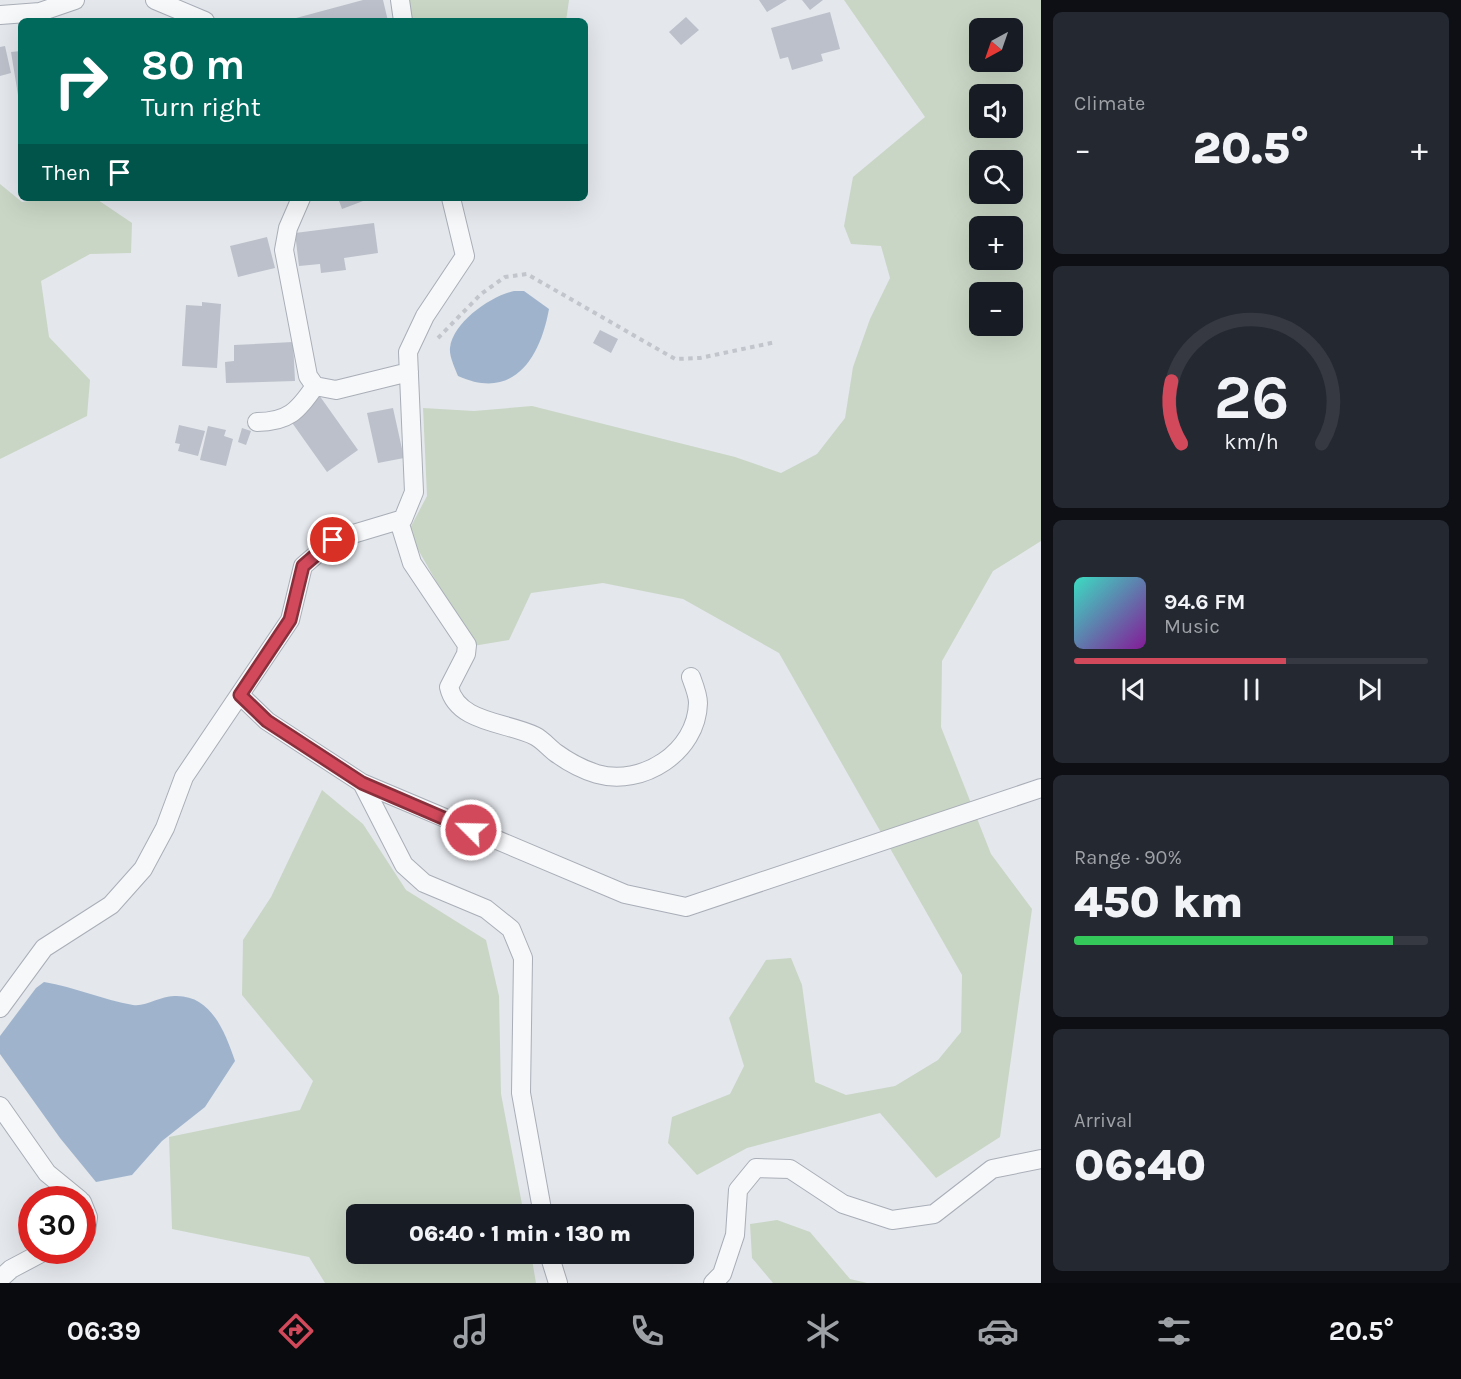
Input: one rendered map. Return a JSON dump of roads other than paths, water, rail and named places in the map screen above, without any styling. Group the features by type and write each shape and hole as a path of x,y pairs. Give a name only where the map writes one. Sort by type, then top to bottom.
{"street":[{"path":"0,15 40,12 75,0"},
{"path":"155,0 198,18"},
{"path":"400,0 403,18"},
{"path":"300,201 288,228 284,250 308,376 315,386 336,390 408,365"},
{"path":"0,1008 44,948 111,905 143,869 165,828 184,777 290,620 303,566 333,540 404,519 414,492 408,352 425,316 465,256 452,201"},
{"path":"257,422 279,422 303,402 315,386"},
{"path":"399,521 412,562 467,645 466,654 448,687 451,696 465,711 536,736 558,754 597,774 630,778 658,766 676,753 694,724 698,702 691,676"},
{"path":"240,695 267,721 362,783 625,894 686,907 1041,788"},
{"path":"362,783 404,865 424,884 486,909 511,929 523,958 521,1093 541,1204"},
{"path":"0,1106 47,1173 63,1186"},
{"path":"713,1283 722,1274 735,1235 738,1190 756,1168 790,1168 843,1204 892,1220 934,1214 992,1169 1041,1159"},
{"path":"0,1279 20,1264"},
{"path":"552,1264 558,1283"}],"water":[{"path":"514,291 524,291 549,309 539,344 531,359 521,371 509,379 494,383 477,382 458,376 452,362 450,348 458,329 484,304"},
{"path":"44,982 133,1005 169,996 187,997 207,1008 221,1027 235,1061 205,1107 162,1141 132,1175 96,1182 60,1138 0,1054 0,1036 36,988"}]}
